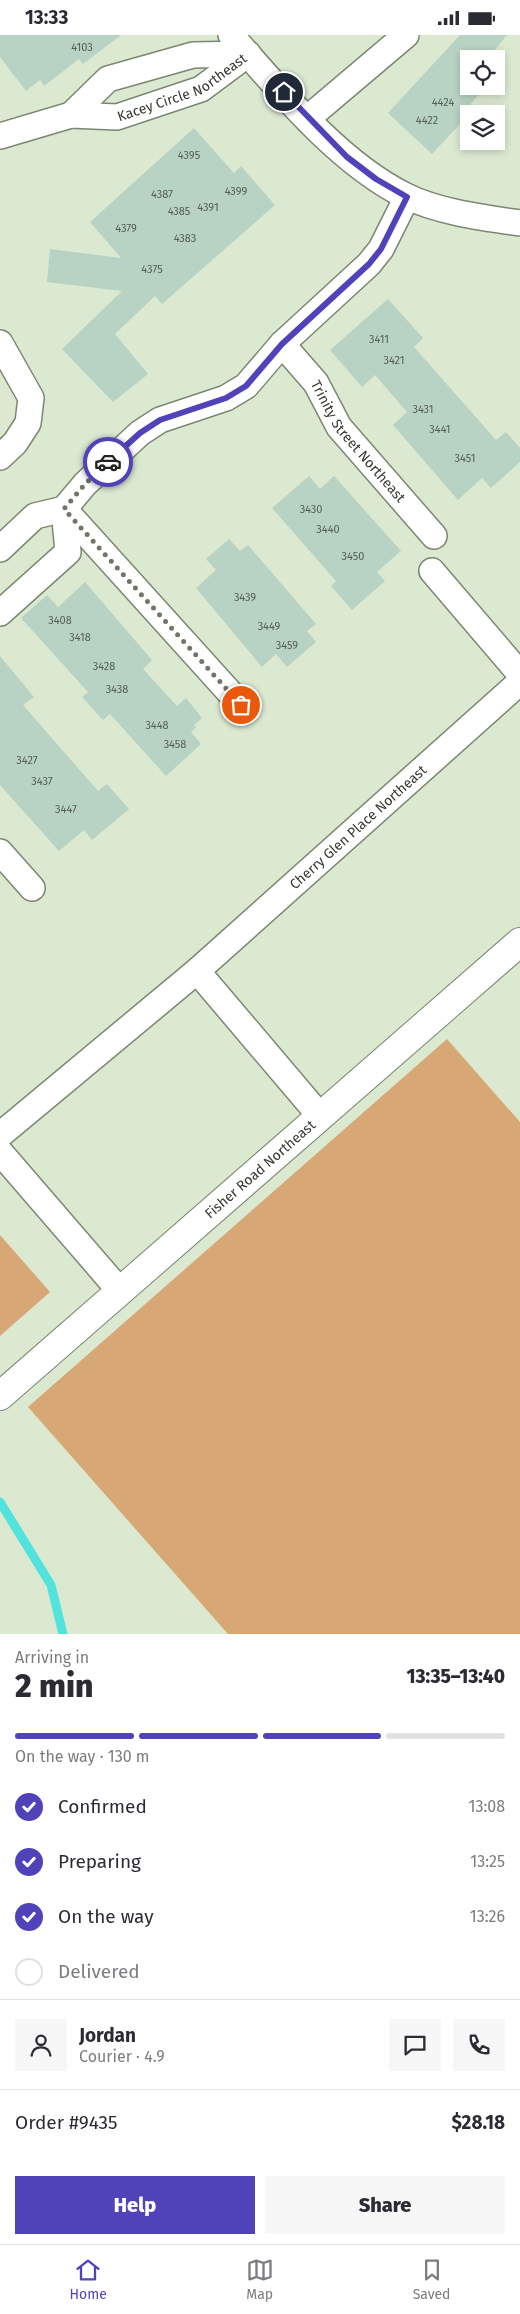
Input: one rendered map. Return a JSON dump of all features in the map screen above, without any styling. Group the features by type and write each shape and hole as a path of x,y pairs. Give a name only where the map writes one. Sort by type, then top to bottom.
{"street":[{"path":"231,35 347,157 376,179 407,197 465,215 520,223"},
{"path":"308,118 406,35"},
{"name":"Kacey Circle Northeast","path":"71,115 108,79 193,55 248,54"},
{"name":"Kacey Circle Northeast","path":"0,136 71,115 117,117 201,89 248,54"},
{"path":"0,549 35,516 64,509 85,484 140,433 160,420 226,398 246,386 282,344 369,264 381,249 407,197"},
{"path":"0,343 31,398 28,423 15,443 0,457"},
{"name":"Trinity Street Northeast","path":"282,344 316,383 338,427 434,537"},
{"path":"0,613 68,552 64,509"},
{"path":"64,509 241,705"},
{"path":"432,571 520,674"},
{"name":"Cherry Glen Place Northeast","path":"0,1135 197,971 520,682"},
{"path":"0,852 32,888"},
{"name":"Fisher Road Northeast","path":"0,1396 520,942"},
{"path":"197,971 320,1116"},
{"path":"0,1152 120,1291"}],"shaded area":[{"path":"447,1039 520,1122 520,1634 228,1634 28,1407"},
{"path":"0,1235 50,1292 0,1336"}],"building":[{"path":"0,35 121,35 83,64 79,59 44,86 40,80 26,91 0,57"},
{"path":"460,35 507,35 495,50 460,50 460,95 478,95 470,105 460,105 460,124 432,154 388,113"},
{"path":"194,128 234,173 241,166 275,205 162,304 155,296 115,334 148,374 113,402 62,349 122,291 47,282 50,249 121,258 90,222"},
{"path":"388,299 423,338 414,347 496,440 506,432 520,448 520,462 491,488 482,478 458,500 393,425 407,412 375,375 362,387 330,350"},
{"path":"309,476 320,489 334,476 401,551 377,572 385,581 352,610 331,586 336,581 272,508"},
{"path":"229,539 240,551 248,545 316,624 307,631 316,642 287,667 276,654 262,667 196,588 216,570 206,559"},
{"path":"85,582 152,660 143,669 177,706 186,698 202,718 194,725 196,727 191,732 201,744 166,776 110,714 103,720 82,697 88,692 21,618 47,595 58,607"},
{"path":"0,656 34,697 23,705 98,791 107,784 129,809 92,840 84,830 59,851 0,785"}],"waterway":[{"path":"0,1502 51,1585 63,1634"}],"way so far":[{"path":"108,462 85,484 64,509 241,705"}],"route":[{"path":"108,462 140,433 160,420 226,398 246,386 282,344 369,264 381,249 407,197 376,179 347,157 284,92"}]}
